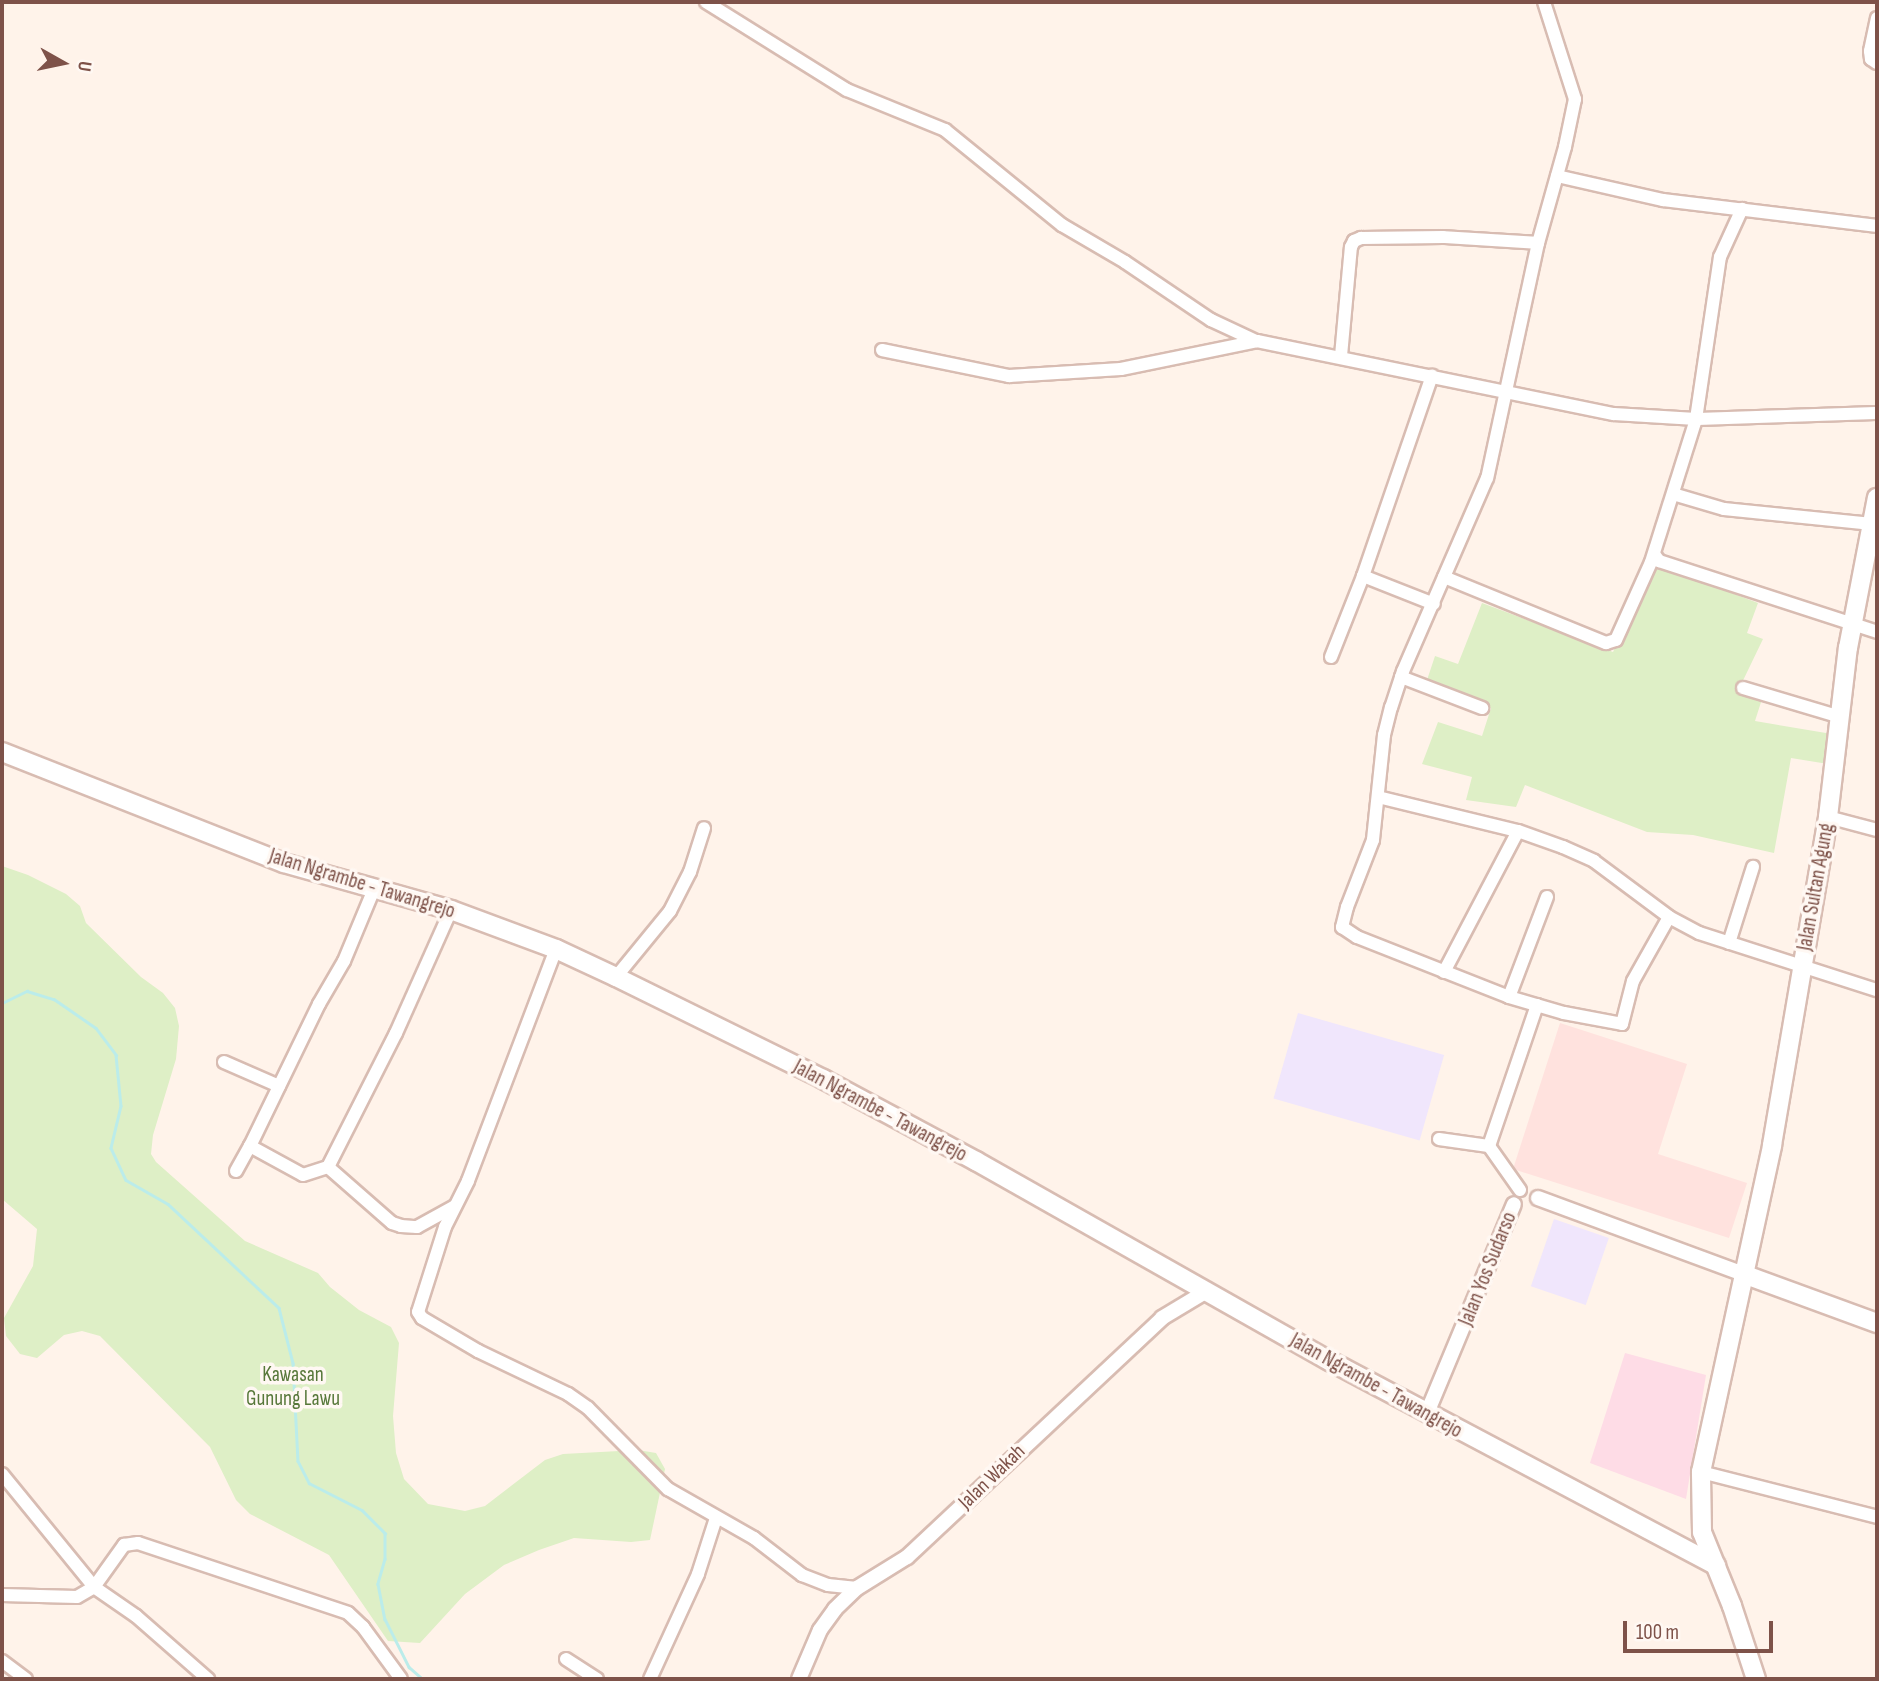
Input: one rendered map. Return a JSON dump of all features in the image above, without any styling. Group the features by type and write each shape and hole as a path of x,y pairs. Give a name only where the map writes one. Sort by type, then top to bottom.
{"main road":[{"name":"Jalan Sultan Agung","path":"1756,1679 1702,1532 1701,1472 1707,1434 1772,1145 1828,817 1852,624 1877,498"},
{"name":"Jalan Ngrambe - Tawangrejo","path":"2,752 198,832 284,863 451,910 556,949 617,977 823,1079 1427,1413 1716,1565"},
{"path":"1743,1274 1877,1323"}],"street":[{"path":"706,2 847,90 945,130 1062,225 1125,262 1211,320 1257,341 1341,356 1505,393 1614,414 1696,419 1877,413"},
{"path":"1544,2 1575,99 1538,243 1487,478 1401,677 1384,735 1373,840 1342,927 1357,937 1509,997 1537,1006 1622,1024 1633,981 1669,917"},
{"path":"1877,18 1870,51 1871,59 1877,63"},
{"path":"1557,176 1630,195 1877,226"},
{"path":"1444,577 1606,643 1616,640 1654,554 1696,419 1720,257 1742,209"},
{"path":"1341,356 1351,247 1354,241 1361,238 1443,237 1538,243"},
{"path":"883,350 1009,376 1121,369 1257,341"},
{"path":"1331,657 1363,576 1432,376"},
{"path":"1673,494 1724,509 1872,524"},
{"path":"1654,554 1659,561 1877,632"},
{"path":"1363,576 1434,604"},
{"path":"1401,677 1482,708"},
{"path":"1743,688 1840,717"},
{"path":"1378,797 1518,831 1594,861 1669,917 1699,933 1877,990"},
{"path":"1828,817 1877,830"},
{"path":"617,977 670,911 690,872 704,828"},
{"path":"1444,972 1518,831"},
{"path":"1729,943 1753,867"},
{"path":"236,1171 344,961 374,888"},
{"path":"1509,997 1547,897"},
{"path":"250,1146 303,1175 328,1167 396,1033 451,910"},
{"path":"556,949 468,1181 455,1205 418,1303 418,1312 422,1318 478,1351 568,1394 588,1408 668,1489 754,1538 802,1575 828,1584 857,1588"},
{"path":"1489,1146 1537,1006"},
{"path":"224,1062 279,1086"},
{"path":"1439,1139 1489,1146 1520,1189"},
{"path":"328,1167 392,1223 401,1226 417,1227 455,1205"},
{"name":"Jalan Yos Sudarso","path":"1427,1413 1520,1189 1743,1274"},
{"name":"Jalan Wakah","path":"799,1679 820,1630 835,1609 857,1588 907,1557 1162,1318 1208,1292"},
{"path":"1701,1472 1877,1517"},
{"path":"2,1474 94,1587 136,1616 208,1679"},
{"path":"650,1679 698,1574 716,1518"},
{"path":"2,1595 77,1597 94,1587 124,1545 138,1544 348,1613 363,1627 401,1679"},
{"path":"566,1659 597,1679"},
{"path":"2,1661 26,1679"}],"shaded area":[{"path":"1298,1013 1444,1055 1420,1140 1273,1099"},
{"path":"1560,1023 1687,1064 1658,1154 1747,1183 1729,1238 1513,1169"},
{"path":"1554,1219 1609,1238 1586,1305 1531,1286"},
{"path":"1625,1353 1706,1375 1686,1499 1590,1463"}],"green space":[{"path":"1655,564 1758,603 1747,633 1763,639 1737,693 1762,699 1755,721 1832,734 1828,764 1791,758 1774,853 1693,835 1647,832 1525,785 1516,807 1466,800 1472,777 1422,764 1438,722 1482,736 1491,708 1427,680 1435,656 1458,664 1482,603 1613,652"},
{"name":"Kawasan Gunung Lawu","path":"2,866 28,875 66,894 80,906 86,923 141,977 163,993 175,1008 179,1026 176,1059 153,1135 151,1154 156,1162 245,1241 318,1273 330,1287 359,1310 391,1327 399,1343 393,1416 396,1453 404,1479 428,1504 465,1511 485,1506 545,1460 563,1454 638,1450 656,1453 665,1469 650,1540 631,1542 574,1538 539,1550 504,1565 465,1594 420,1643 388,1641 329,1555 250,1514 236,1500 210,1447 100,1336 82,1331 64,1335 37,1358 20,1354 6,1336 4,1318 33,1266 37,1229 2,1199"}],"waterway":[{"path":"2,1003 27,991 54,999 96,1028 116,1055 121,1106 111,1148 126,1180 168,1204 279,1308 293,1363 298,1461 309,1483 362,1510 385,1533 385,1559 378,1584 385,1619 409,1667 423,1679"}]}
